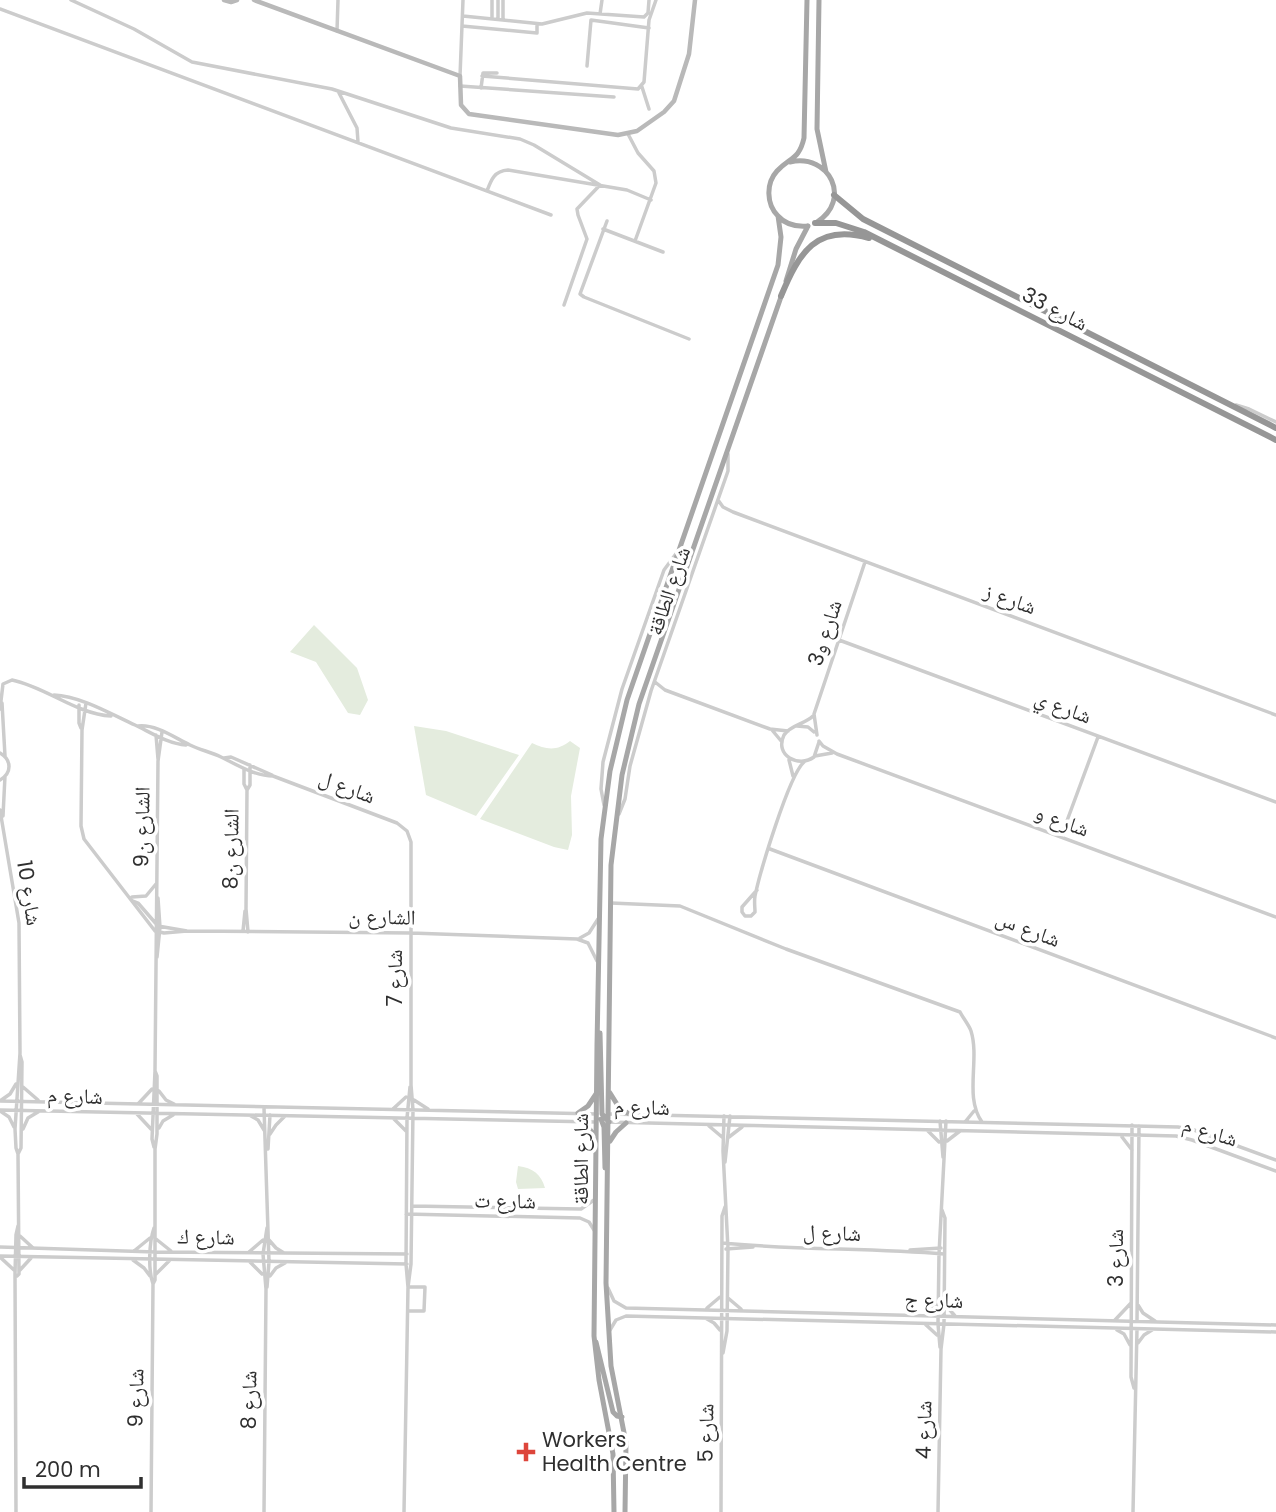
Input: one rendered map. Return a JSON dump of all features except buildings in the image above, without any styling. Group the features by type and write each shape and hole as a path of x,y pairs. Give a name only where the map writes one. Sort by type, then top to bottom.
{"highway":[{"name":"شارع 33","path":"834,195 863,219 1276,428"},
{"name":"شارع 33","path":"811,225 836,223 850,226 1276,440"},
{"path":"781,296 800,256 813,243 824,237 854,234 889,246"}],"main road":[{"path":"790,162 798,160 813,163 826,172 833,182 834,195 827,215 811,225 789,224 778,216 770,202 769,186 777,171 800,152 804,138 807,0"},
{"path":"819,0 817,129 826,172"},
{"name":"شارع الطاقة","path":"603,1114 597,1091 599,917 604,805 617,735 778,265 781,237 778,216"},
{"name":"شارع الطاقة","path":"625,1512 626,1443 607,1335 609,1144 603,1122 609,1088 611,903 615,822 622,775 639,704 796,249 811,225"},
{"path":"598,1020 607,1192"},
{"path":"609,1088 616,1104 632,1115"},
{"path":"578,1113 588,1106 597,1091"},
{"path":"579,1121 592,1131 597,1140"},
{"name":"شارع الطاقة","path":"603,1122 597,1140 594,1335 613,1454 614,1511"},
{"path":"609,1144 616,1132 626,1123"},
{"path":"594,1335 613,1412 622,1417"}],"street":[{"path":"71,0 134,29 196,63 338,91 451,128 525,141 600,185"},
{"path":"224,0 237,0"},
{"path":"254,0 460,76"},
{"path":"337,31 338,0"},
{"path":"463,0 460,86 461,105 469,114 618,135 637,131 664,112 674,101 688,59 695,0"},
{"path":"492,0 492,19"},
{"path":"500,19 501,0"},
{"path":"600,13 602,0"},
{"path":"463,16 537,24 555,23 584,13 643,17 648,13 649,0"},
{"path":"649,109 642,87 649,28 656,0"},
{"path":"0,9 551,215"},
{"path":"587,66 591,20 649,28"},
{"path":"462,26 537,33 537,24"},
{"path":"482,76 484,73 497,74"},
{"path":"482,76 633,90 642,87"},
{"path":"481,88 482,76"},
{"path":"460,86 614,97"},
{"path":"338,91 356,126 358,142"},
{"path":"628,134 638,153 654,171 656,183 635,241"},
{"path":"487,191 494,176 505,170 631,190 651,200"},
{"path":"564,305 587,239 578,209 600,185"},
{"path":"607,221 580,294 689,339"},
{"path":"603,229 663,252"},
{"path":"1231,405 1249,409 1276,422"},
{"name":"شارع الطاقة","path":"615,822 623,806 630,766 651,691 727,471 727,450"},
{"name":"شارع ز","path":"718,500 723,507 733,512 1276,715"},
{"name":"شارع ز","path":"713,512 733,512"},
{"name":"شارع و3","path":"817,735 814,714 865,562"},
{"name":"شارع ي","path":"839,640 1276,803"},
{"path":"655,680 665,690"},
{"name":"شارع ل","path":"2,692 4,684 16,681 102,716 113,716"},
{"path":"651,691 665,690 770,729 788,731"},
{"path":"0,709 2,692"},
{"path":"2,692 5,757"},
{"name":"شارع ل","path":"54,695 64,695 138,726 145,726 181,745 188,745 222,758 231,757 250,768 397,823 407,831"},
{"path":"79,701 79,723 82,730"},
{"path":"86,703 82,730 83,839 157,929"},
{"path":"782,742 788,731 807,722 814,714"},
{"path":"757,890 742,907 745,916 751,916 755,912 757,890 769,849 798,768 817,752 817,735 808,727 797,726"},
{"path":"770,729 782,742 793,769 793,780"},
{"name":"الشارع ن9","path":"156,733 158,761"},
{"name":"الشارع ن9","path":"157,929 158,761 162,735"},
{"path":"1060,837 1098,737"},
{"name":"شارع و","path":"819,741 837,754 1276,917"},
{"path":"0,753 5,757"},
{"name":"شارع و","path":"814,757 826,753 837,754"},
{"name":"شارع 10","path":"2,822 5,776 9,765 5,757"},
{"path":"788,758 804,762"},
{"name":"الشارع ن8","path":"244,765 244,784 247,790"},
{"name":"الشارع ن8","path":"246,932 247,790 250,768"},
{"path":"0,780 5,776"},
{"name":"شارع 10","path":"0,810 19,923 20,1053 15,1129 18,1154"},
{"name":"شارع 7","path":"404,1512 414,1110 411,1085 411,842 407,831"},
{"name":"شارع س","path":"769,849 1276,1038"},
{"path":"129,896 146,896 155,888 157,882"},
{"path":"611,903 680,906 786,949 960,1012 971,1030 975,1074 974,1111 982,1122"},
{"path":"577,939 589,933 599,917"},
{"name":"الشارع ن","path":"157,929 577,939"},
{"name":"شارع 9","path":"151,1512 157,929"},
{"path":"577,939 592,948 598,965"},
{"name":"شارع 10","path":"16,1512 18,1154 22,1110 20,1053"},
{"path":"0,1101 10,1094 16,1083"},
{"name":"شارع 7","path":"409,1264 406,1254 407,1110 411,1085"},
{"path":"22,1086 31,1096 43,1102"},
{"path":"137,1105 155,1088 166,1100 179,1106"},
{"path":"390,1109 408,1096"},
{"path":"413,1099 429,1110"},
{"name":"شارع م","path":"0,1101 1132,1125 1186,1128 1276,1160"},
{"name":"شارع 8","path":"264,1108 267,1228 263,1261 267,1278"},
{"name":"شارع 8","path":"267,1151 271,1108"},
{"path":"338,1117 339,1109"},
{"path":"0,1110 9,1117 15,1129"},
{"name":"شارع م","path":"0,1110 962,1130 1184,1138 1276,1171"},
{"path":"21,1134 28,1118 42,1110"},
{"path":"965,1122 974,1111"},
{"path":"135,1113 146,1121 155,1133 163,1121 174,1114"},
{"path":"249,1115 258,1120 265,1132"},
{"name":"شارع 8","path":"270,1136 285,1116"},
{"name":"شارع 5","path":"724,1116 726,1139"},
{"name":"شارع 5","path":"724,1310 727,1297 728,1243 724,1164 730,1116"},
{"path":"784,1117 784,1127"},
{"path":"392,1118 407,1132"},
{"path":"413,1129 425,1119"},
{"path":"884,1120 884,1129"},
{"name":"شارع 4","path":"938,1512 941,1335 938,1300 942,1248 943,1160 940,1121"},
{"name":"شارع 4","path":"943,1143 946,1121"},
{"path":"708,1125 726,1139 743,1126"},
{"name":"شارع 3","path":"1132,1125 1133,1512"},
{"name":"شارع 3","path":"1134,1321 1137,1303 1139,1126"},
{"path":"925,1130 943,1143 962,1130"},
{"path":"1120,1136 1133,1152"},
{"path":"1139,1150 1149,1137"},
{"path":"1264,1166 1267,1157"},
{"name":"شارع ت","path":"406,1206 581,1209 592,1202 596,1195"},
{"path":"498,1207 498,1217"},
{"name":"شارع 5","path":"721,1512 721,1331 724,1318 721,1296 722,1216 725,1207"},
{"name":"شارع ت","path":"406,1214 580,1218 589,1222 596,1233"},
{"path":"727,1232 740,1244"},
{"path":"2,1247 18,1236 34,1248"},
{"path":"134,1251 154,1238 172,1252"},
{"path":"248,1253 266,1240 286,1254"},
{"name":"شارع 8","path":"264,1512 266,1289 269,1262 266,1240"},
{"name":"شارع ل","path":"722,1243 755,1247"},
{"name":"شارع ك","path":"2,1247 263,1254 412,1254"},
{"name":"شارع ل","path":"722,1249 942,1248"},
{"path":"727,1263 730,1255 737,1249"},
{"name":"شارع ل","path":"908,1250 941,1254"},
{"name":"شارع 4","path":"941,1254 944,1301 941,1335"},
{"path":"0,1256 17,1273 33,1257"},
{"name":"شارع ك","path":"0,1256 409,1264"},
{"path":"131,1259 153,1276 170,1260"},
{"path":"245,1260 255,1265 267,1278 276,1268 287,1263"},
{"name":"شارع ج","path":"606,1283 611,1296 619,1306 626,1308 1276,1325"},
{"path":"408,1287 425,1287 424,1311 408,1311"},
{"path":"705,1309 721,1296"},
{"path":"727,1297 743,1310"},
{"path":"925,1315 938,1300"},
{"path":"944,1301 948,1310 956,1317"},
{"path":"1115,1321 1132,1301"},
{"path":"1137,1303 1143,1313 1156,1322"},
{"path":"665,1310 665,1317"},
{"path":"787,1320 788,1311"},
{"path":"843,1314 843,1322"},
{"name":"شارع ج","path":"607,1335 620,1317 740,1318 1276,1334"},
{"path":"702,1318 714,1323 721,1331"},
{"name":"شارع 5","path":"723,1355 727,1331 724,1318"},
{"path":"727,1331 740,1318"},
{"path":"1268,1324 1276,1319"},
{"path":"923,1323 941,1335 954,1325"},
{"path":"1112,1328 1124,1334 1134,1346 1154,1329"}],"shaded area":[{"path":"314,625 357,668 368,700 360,715 348,713 316,662 290,652"},
{"path":"414,726 446,731 519,755 476,816 426,795"},
{"path":"570,741 580,748 571,796 572,835 568,850 480,819 532,743 552,748 561,747"},
{"path":"518,1166 536,1172 545,1188 518,1189"}],"place":[{"name":"Workers Health Centre","path":"526,1452"}]}
